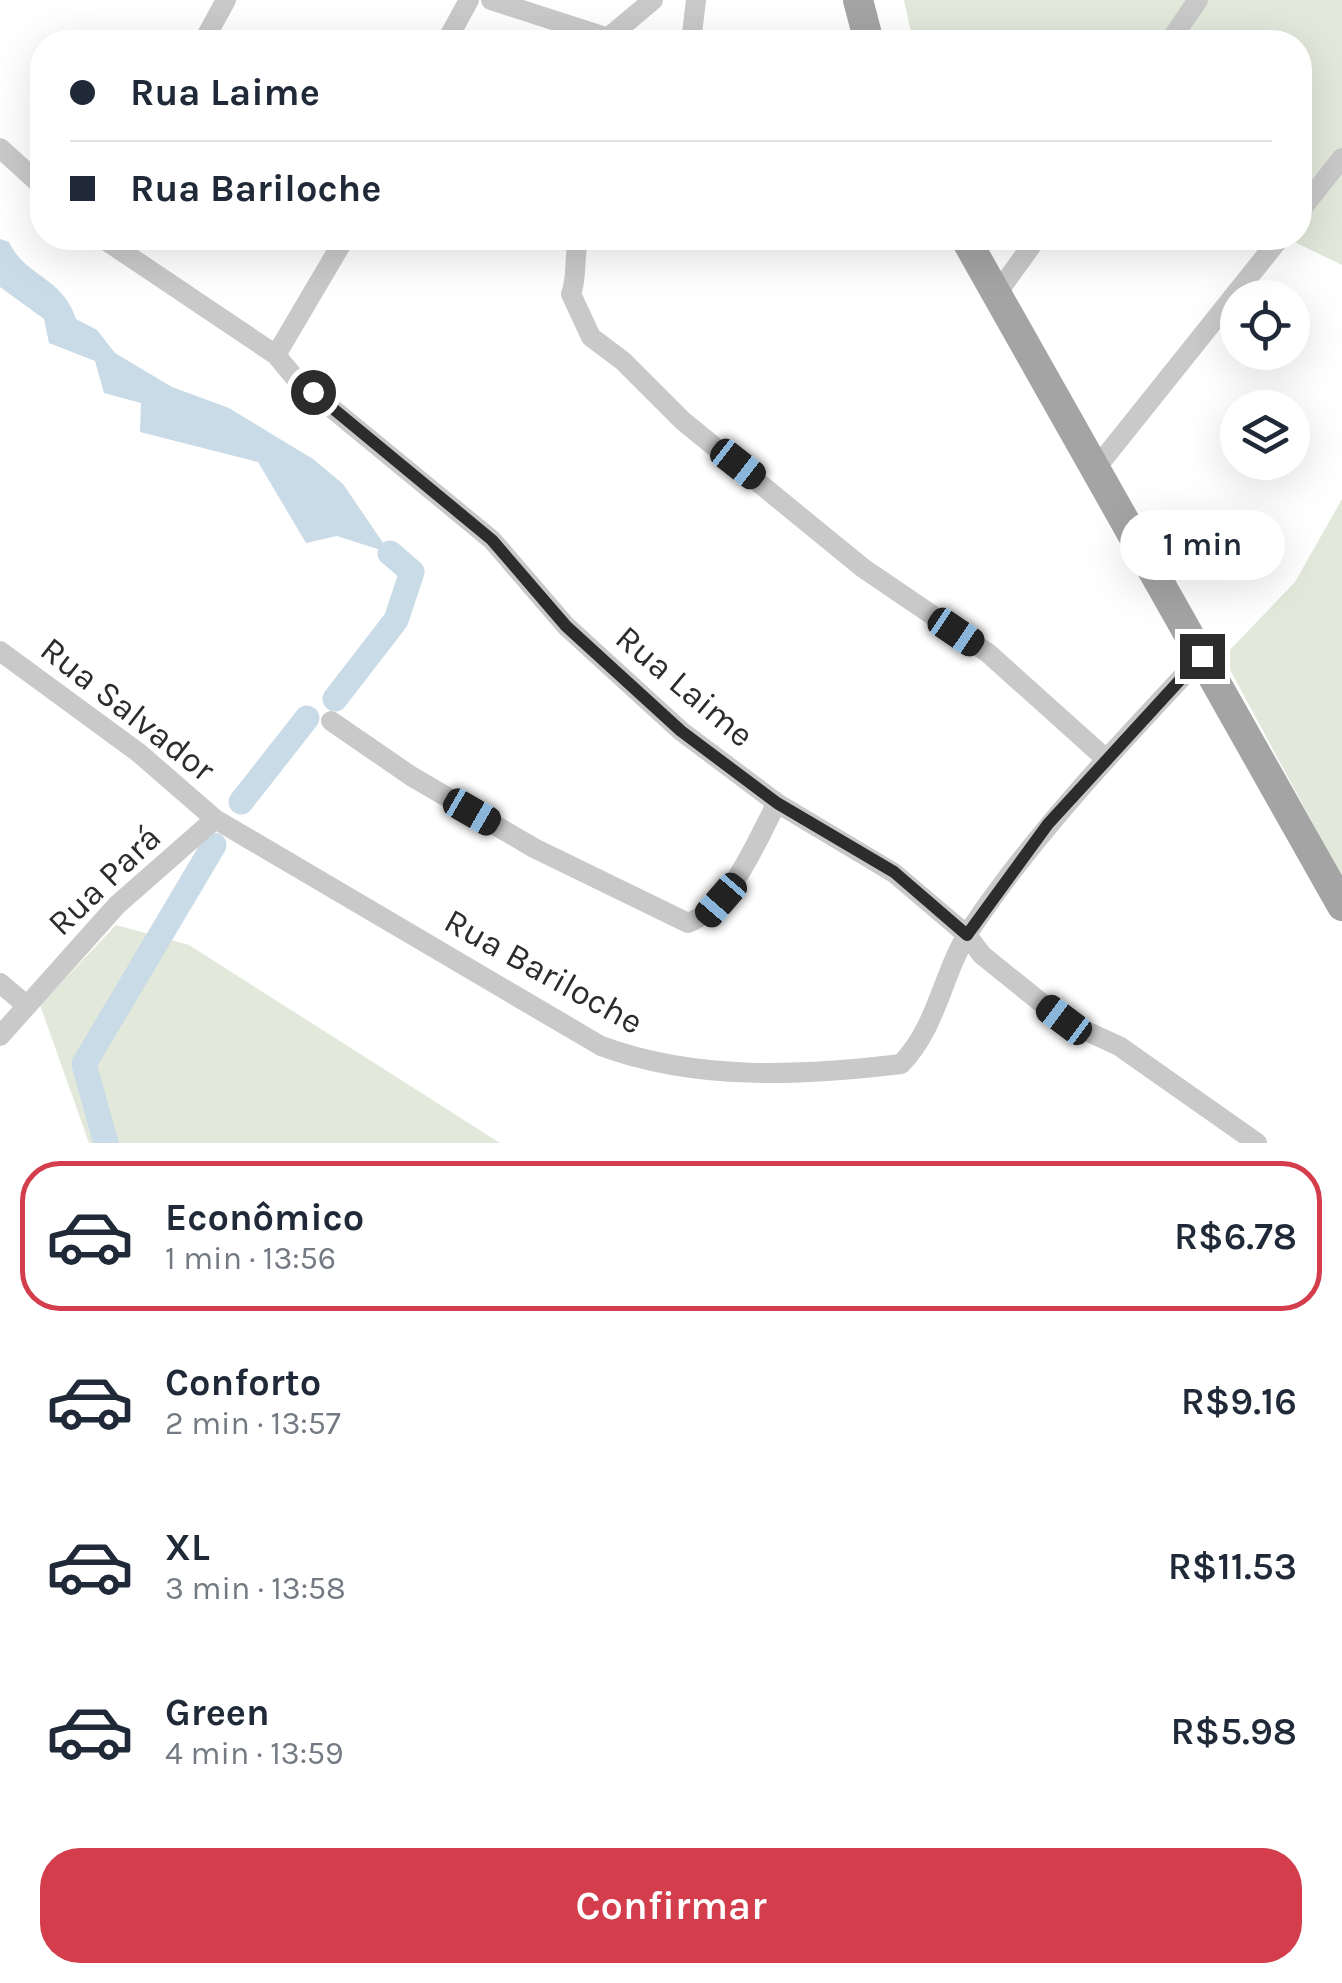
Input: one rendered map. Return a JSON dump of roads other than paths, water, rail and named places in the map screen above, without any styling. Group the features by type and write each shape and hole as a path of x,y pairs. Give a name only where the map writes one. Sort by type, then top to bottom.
{"main road":[{"path":"858,0 866,30"},
{"path":"972,250 1097,466 1342,906"}],"street":[{"path":"210,30 226,0"},
{"path":"453,30 469,0"},
{"path":"491,0 584,30"},
{"path":"624,30 653,0"},
{"path":"692,30 696,0"},
{"path":"1178,30 1198,0"},
{"path":"0,148 30,175"},
{"path":"1312,196 1342,158"},
{"name":"Rua Laime","path":"120,250 276,355 294,378 492,540 566,626 681,731 777,803 894,872 967,935 982,955 1064,1020 1120,1046 1257,1143"},
{"path":"276,355 338,250"},
{"path":"576,250 577,276 571,294 591,336 623,361 684,421 862,568 988,654 1106,758"},
{"path":"996,295 1028,250"},
{"path":"1097,466 1270,250"},
{"name":"Rua Salvador","path":"0,651 139,753 215,819"},
{"name":"Rua Bariloche","path":"215,819 601,1046 646,1063 688,1071 822,1072 901,1064 919,1046 967,935 1038,836 1202,656"},
{"path":"331,721 411,776 534,848 670,918 688,922 707,915 777,803"},
{"name":"Rua Pará","path":"0,1036 117,905 215,819"},
{"path":"0,983 26,1004"}],"water":[{"path":"0,239 9,242 25,263 53,285 76,319 97,330 115,353 172,387 229,408 313,459 343,484 390,553 337,536 306,543 258,462 140,432 141,403 104,393 95,361 49,343 44,319 0,287"}],"waterway":[{"path":"335,699 396,620 412,572 390,553"},
{"path":"241,802 307,718"},
{"path":"106,1143 84,1064 214,845"}]}
